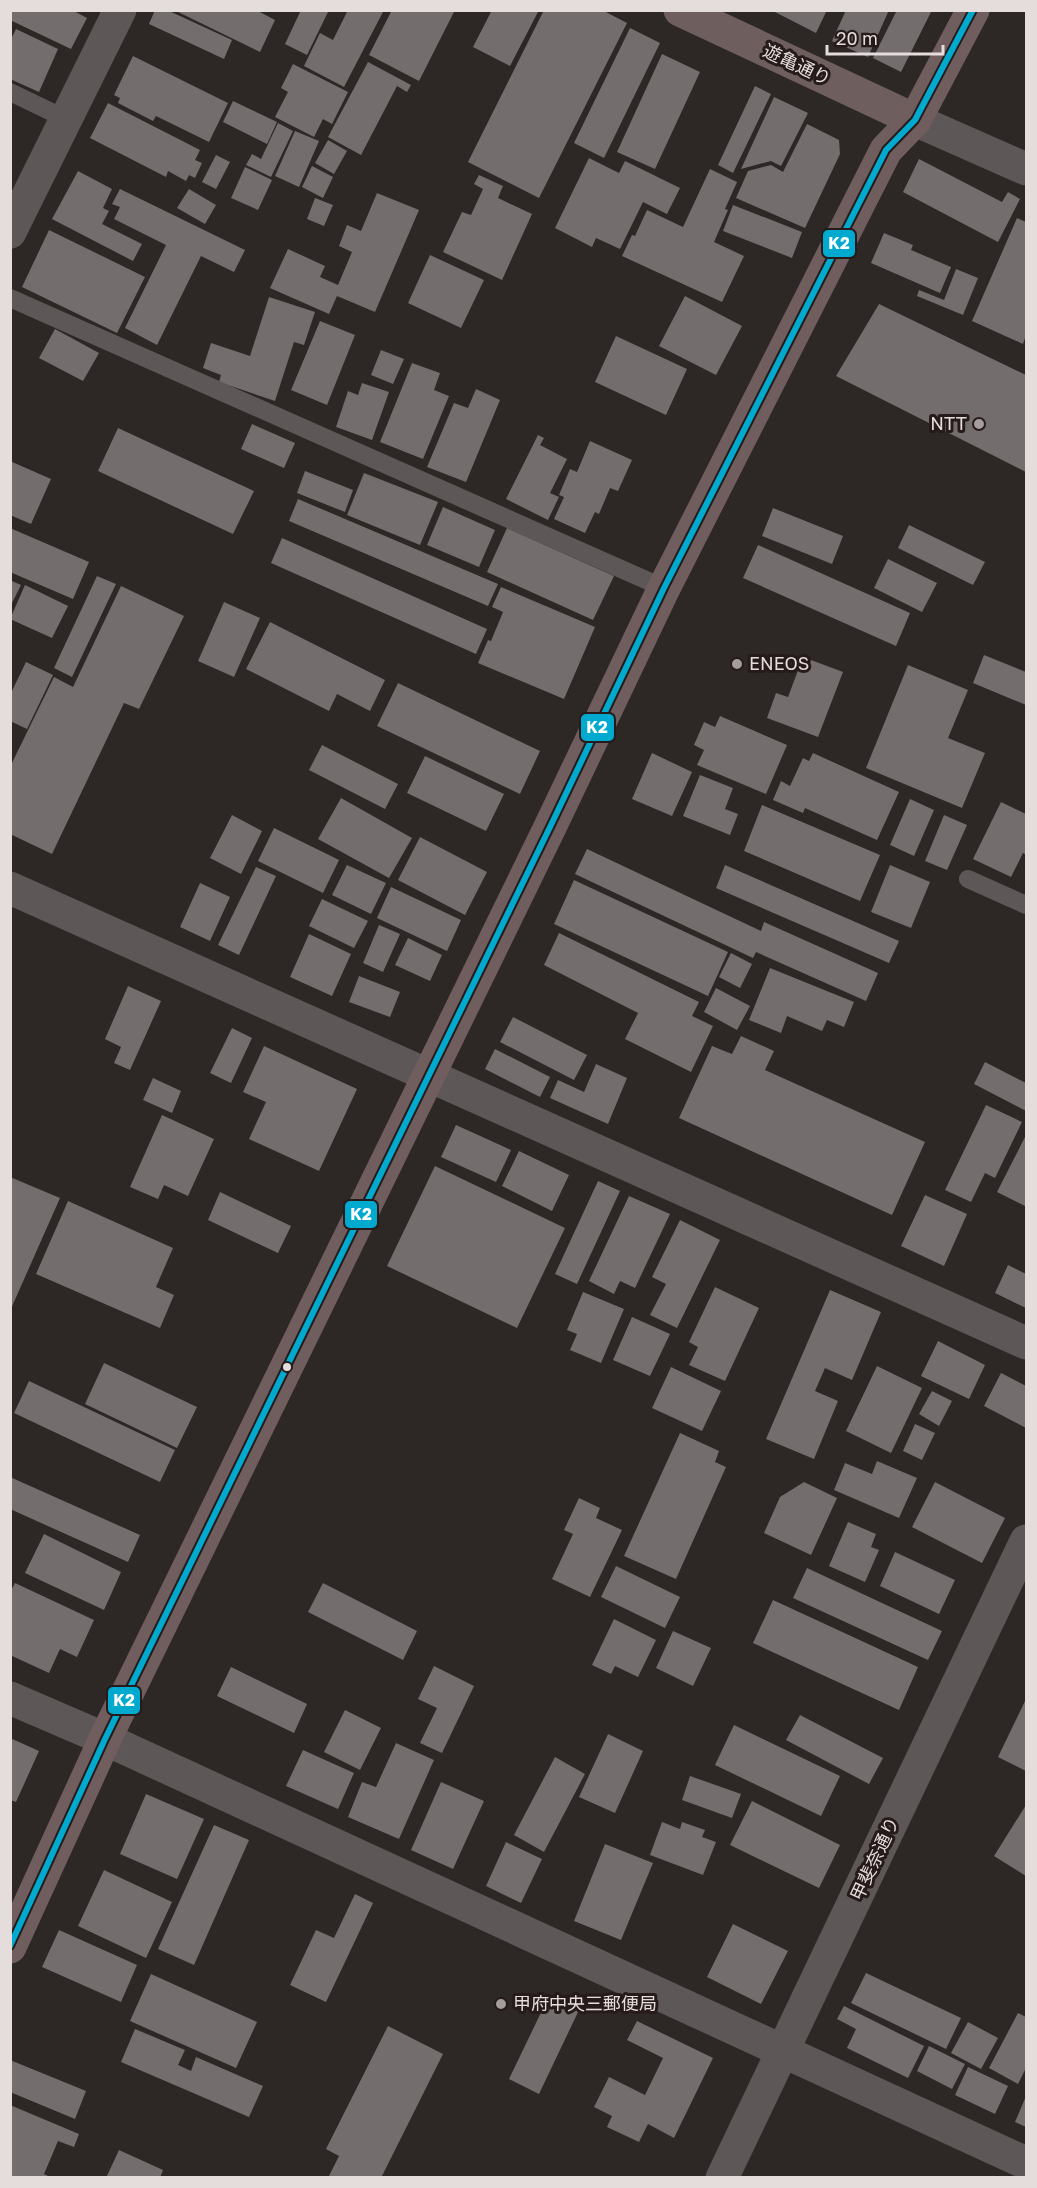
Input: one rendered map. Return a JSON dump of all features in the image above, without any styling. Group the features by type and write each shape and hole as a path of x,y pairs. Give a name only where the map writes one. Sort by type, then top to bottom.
{"highway":[{"path":"10,1947 105,1739 664,588 886,150 915,120 973,10"}],"main road":[{"name":"遊亀通り","path":"680,10 915,120"}],"street":[{"path":"10,232 120,10"},
{"path":"915,120 1026,169"},
{"path":"10,888 1026,1343"},
{"name":"甲斐奈通り","path":"722,2178 1026,1541"},
{"path":"10,1698 105,1739 1026,2163"}],"lane":[{"path":"10,92 66,119"},
{"path":"10,298 664,588"},
{"path":"968,879 1026,905"}],"building":[{"path":"10,10 72,10 87,18 71,49 10,20"},
{"path":"155,10 167,10 232,40 224,59 149,24"},
{"path":"174,10 256,10 275,20 260,52"},
{"path":"301,10 329,10 307,55 285,44"},
{"path":"348,10 384,10 344,87 304,66 320,33 333,40"},
{"path":"392,10 455,10 419,81 369,55"},
{"path":"492,10 539,10 510,66 473,47"},
{"path":"544,10 602,10 627,23 539,198 468,162"},
{"path":"771,10 827,10 816,33"},
{"path":"846,10 889,10 868,57 832,41"},
{"path":"897,10 932,10 901,72 873,58"},
{"path":"630,28 660,43 604,158 574,143"},
{"path":"16,29 58,49 39,92 10,79 10,41"},
{"path":"662,54 700,72 655,169 617,152"},
{"path":"133,56 228,103 209,142 156,116 153,121 118,103 120,98 114,95"},
{"path":"368,62 411,85 407,92 397,86 361,155 328,137"},
{"path":"293,64 348,92 332,124 323,119 314,137 275,117 288,92 281,88"},
{"path":"755,86 771,94 733,173 718,165"},
{"path":"774,97 808,113 781,166 771,161 741,169"},
{"path":"233,101 277,122 267,144 223,122"},
{"path":"108,103 200,150 195,160 202,163 195,178 189,175 186,181 168,171 166,177 90,138"},
{"path":"278,123 293,131 271,177 246,165 252,154 261,159"},
{"path":"807,124 839,140 840,154 805,228 736,198 748,171 771,165 783,172"},
{"path":"295,131 319,141 299,187 275,176"},
{"path":"328,140 347,151 334,174 315,163"},
{"path":"216,155 230,162 216,189 202,182"},
{"path":"589,158 619,173 625,161 680,188 667,214 643,202 620,249 596,238 592,247 555,228"},
{"path":"919,159 1002,202 1008,192 1020,199 998,242 903,192"},
{"path":"312,166 333,177 323,198 302,187"},
{"path":"245,167 272,180 258,210 231,198"},
{"path":"710,169 737,182 714,242 744,256 722,302 622,256 632,235 635,236 647,210 683,227"},
{"path":"78,171 112,189 103,208 109,211 102,224 142,244 133,261 52,219"},
{"path":"479,175 503,186 498,198 532,214 502,280 443,252 462,212 471,215 483,189 474,184"},
{"path":"120,189 245,250 234,272 201,256 157,345 125,328 166,245 114,219 120,207 112,204"},
{"path":"189,189 216,205 205,224 177,208"},
{"path":"377,193 419,210 375,312 337,296 329,314 270,288 288,249 325,266 320,277 338,285 352,252 339,246 347,225 361,231"},
{"path":"315,198 333,205 324,226 307,219"},
{"path":"733,205 802,232 792,258 723,231"},
{"path":"1017,218 1026,222 1026,335 1023,344 972,321"},
{"path":"49,230 145,277 117,333 22,287"},
{"path":"884,233 913,245 911,250 951,267 940,293 871,263"},
{"path":"430,255 484,280 461,328 408,303"},
{"path":"956,269 978,278 963,315 917,296 919,290 944,300"},
{"path":"685,296 742,326 716,375 659,346"},
{"path":"269,297 315,312 304,345 294,342 275,401 219,382 221,375 203,368 211,343 250,356"},
{"name":"NTT","path":"879,304 1026,375 1026,472 836,376"},
{"path":"320,321 355,335 327,405 291,390"},
{"path":"55,329 99,353 83,381 39,358"},
{"path":"616,336 687,369 666,415 595,382"},
{"path":"381,350 404,359 393,384 371,375"},
{"path":"412,363 440,373 434,390 449,396 423,459 380,442"},
{"path":"362,383 389,392 372,440 336,427 348,391 358,395"},
{"path":"476,389 500,400 466,482 427,467 454,403 468,408"},
{"path":"252,424 295,443 284,468 241,449"},
{"path":"118,428 254,491 233,534 98,471"},
{"path":"538,435 544,438 540,445 567,459 550,493 559,497 548,520 506,499"},
{"path":"590,441 632,460 618,491 610,488 599,514 595,512 585,533 554,519 564,497 559,495 570,469 577,472"},
{"path":"10,461 51,479 31,524 10,515"},
{"path":"305,471 353,490 345,512 297,493"},
{"path":"364,473 438,502 420,545 347,515"},
{"path":"298,499 498,584 488,606 289,521"},
{"path":"443,507 495,530 479,567 427,545"},
{"path":"773,508 843,536 832,564 762,536"},
{"path":"909,525 985,562 973,585 898,548"},
{"path":"10,528 89,562 73,599 10,572"},
{"path":"507,528 614,576 593,620 487,572"},
{"path":"282,538 487,629 476,654 271,563"},
{"path":"758,545 910,613 896,646 743,578"},
{"path":"888,559 937,583 922,612 874,588"},
{"path":"97,576 116,584 72,677 54,668"},
{"path":"10,580 21,585 10,607"},
{"path":"25,585 68,606 52,638 10,619"},
{"path":"121,586 184,616 139,709 124,703 52,854 10,834 10,767 54,677 73,687"},
{"path":"501,587 595,627 564,699 478,663 488,640 491,641 503,612 492,607"},
{"path":"224,602 260,618 234,677 198,661"},
{"path":"270,622 385,680 370,711 337,694 329,711 246,669"},
{"path":"984,655 1026,672 1026,705 973,683"},
{"path":"803,657 843,672 818,737 767,718 776,693 788,697"},
{"path":"26,662 53,675 27,729 10,721 10,695"},
{"path":"908,665 968,690 948,738 985,753 962,808 866,768"},
{"path":"398,683 540,751 520,794 377,726"},
{"path":"720,716 787,745 766,794 697,765 704,750 694,745 704,722 715,727"},
{"path":"322,745 398,784 385,809 309,770"},
{"path":"652,753 692,772 672,816 632,799"},
{"path":"813,753 899,792 877,840 805,808 803,813 773,800 781,781 790,786 803,758 809,761"},
{"path":"425,756 504,794 486,831 407,793"},
{"path":"700,775 733,788 725,809 738,814 730,835 683,816"},
{"path":"341,798 412,838 389,878 318,839"},
{"path":"910,799 934,810 914,856 890,845"},
{"path":"1001,802 1026,814 1026,855 1023,853 1011,877 973,859"},
{"path":"762,805 880,855 860,901 744,851"},
{"path":"232,815 262,831 241,874 210,858"},
{"path":"944,815 967,825 947,870 925,861"},
{"path":"274,828 339,860 323,893 258,861"},
{"path":"420,837 487,872 465,915 398,880"},
{"path":"587,849 761,931 764,922 878,973 866,1001 756,952 753,958 575,874"},
{"path":"347,865 386,883 371,914 332,895"},
{"path":"725,865 899,941 889,963 716,888"},
{"path":"890,865 930,882 911,928 871,912"},
{"path":"256,867 276,876 239,955 218,945"},
{"path":"574,880 728,952 708,996 554,924"},
{"path":"200,883 230,897 210,941 180,927"},
{"path":"391,887 461,920 447,951 377,918"},
{"path":"322,899 368,921 354,948 309,926"},
{"path":"379,925 400,934 383,972 363,963"},
{"path":"559,933 699,1002 692,1016 713,1026 691,1072 625,1039 638,1013 544,965"},
{"path":"309,934 351,954 332,996 290,977"},
{"path":"408,938 442,955 430,981 395,965"},
{"path":"731,953 752,964 740,988 719,977"},
{"path":"770,968 854,1002 844,1027 827,1020 822,1031 787,1016 781,1033 749,1020"},
{"path":"359,976 400,992 390,1017 349,1002"},
{"path":"128,986 161,1001 130,1070 114,1063 121,1047 105,1039"},
{"path":"716,988 750,1006 737,1030 704,1012"},
{"path":"513,1017 587,1055 574,1080 500,1042"},
{"path":"232,1028 252,1038 231,1083 210,1073"},
{"path":"741,1036 774,1051 765,1070 925,1142 892,1215 679,1118 712,1046 732,1054"},
{"path":"264,1046 357,1089 319,1171 249,1139 266,1102 243,1092"},
{"path":"495,1049 550,1077 540,1097 485,1069"},
{"path":"985,1062 1026,1083 1026,1111 974,1084"},
{"path":"596,1064 627,1078 608,1124 550,1098 558,1080 584,1092"},
{"path":"153,1078 181,1091 172,1113 143,1100"},
{"path":"986,1105 1022,1122 995,1178 985,1173 971,1202 945,1190"},
{"path":"162,1115 214,1139 188,1196 164,1185 158,1199 130,1187"},
{"path":"456,1125 511,1150 496,1182 441,1157"},
{"path":"1026,1135 1026,1203 1025,1206 997,1192"},
{"path":"519,1151 569,1175 552,1211 502,1186"},
{"path":"435,1166 565,1228 517,1328 387,1266"},
{"path":"10,1177 60,1198 10,1311"},
{"path":"598,1181 620,1191 577,1284 555,1274"},
{"path":"220,1192 291,1226 278,1253 208,1220"},
{"path":"925,1195 967,1214 944,1266 901,1246"},
{"path":"629,1196 670,1214 635,1288 620,1281 614,1294 589,1281"},
{"path":"68,1201 173,1248 156,1287 174,1295 160,1328 36,1274"},
{"path":"680,1220 720,1240 677,1328 650,1315 666,1284 652,1277"},
{"path":"1008,1265 1026,1274 1026,1308 995,1293"},
{"path":"715,1287 759,1308 725,1381 689,1365 698,1347 689,1342"},
{"path":"830,1290 881,1312 852,1380 825,1368 815,1391 838,1401 814,1459 766,1439"},
{"path":"583,1292 624,1309 601,1363 570,1350 577,1334 567,1330"},
{"path":"632,1317 670,1334 650,1376 613,1360"},
{"path":"938,1341 985,1365 969,1399 921,1376"},
{"path":"104,1363 197,1407 177,1448 85,1404"},
{"path":"877,1366 922,1388 891,1453 846,1431"},
{"path":"671,1367 721,1391 702,1431 652,1408"},
{"path":"1001,1373 1026,1386 1026,1428 984,1406"},
{"path":"29,1381 175,1450 160,1482 14,1413"},
{"path":"932,1391 952,1401 939,1426 919,1414"},
{"path":"915,1424 935,1433 922,1460 903,1451"},
{"path":"680,1433 719,1451 715,1462 726,1467 676,1579 624,1556"},
{"path":"877,1461 917,1478 899,1518 834,1490 845,1463 872,1474"},
{"path":"10,1477 140,1535 128,1562 10,1509"},
{"path":"804,1482 837,1498 811,1555 764,1533 780,1497"},
{"path":"935,1482 1005,1518 982,1563 912,1527"},
{"path":"579,1498 600,1508 596,1518 622,1530 590,1597 552,1579 573,1534 564,1530"},
{"path":"848,1522 876,1534 871,1547 879,1550 865,1582 829,1566"},
{"path":"44,1534 121,1572 104,1610 25,1573"},
{"path":"895,1552 955,1580 939,1614 880,1586"},
{"path":"616,1566 680,1597 665,1628 601,1597"},
{"path":"807,1568 942,1631 928,1660 793,1598"},
{"path":"15,1583 94,1620 77,1657 60,1649 49,1673 10,1655 10,1592"},
{"path":"323,1583 417,1631 403,1660 308,1612"},
{"path":"773,1600 918,1667 899,1710 753,1643"},
{"path":"614,1619 656,1640 638,1677 615,1666 611,1674 592,1665"},
{"path":"673,1631 711,1648 693,1686 656,1668"},
{"path":"434,1666 474,1686 442,1753 420,1743 437,1708 418,1699"},
{"path":"231,1667 307,1704 294,1733 217,1696"},
{"path":"1026,1699 1026,1771 998,1757"},
{"path":"345,1710 381,1728 360,1770 324,1752"},
{"path":"800,1715 883,1758 869,1784 786,1740"},
{"path":"734,1725 840,1776 821,1816 715,1765"},
{"path":"608,1734 643,1751 615,1813 579,1797"},
{"path":"10,1738 39,1751 16,1802 10,1800"},
{"path":"396,1743 434,1760 399,1839 348,1817 362,1782 376,1787"},
{"path":"303,1750 354,1773 338,1809 286,1786"},
{"path":"555,1757 585,1774 544,1852 514,1835"},
{"path":"690,1776 741,1794 732,1818 682,1800"},
{"path":"441,1782 484,1801 453,1869 411,1850"},
{"path":"146,1794 204,1819 177,1879 120,1854"},
{"path":"752,1801 840,1845 819,1888 730,1845"},
{"path":"1026,1805 1026,1876 994,1856"},
{"path":"662,1822 680,1829 682,1822 705,1830 702,1837 716,1842 703,1875 650,1855"},
{"path":"214,1825 249,1840 194,1965 158,1949"},
{"path":"506,1842 542,1859 521,1903 486,1886"},
{"path":"605,1844 653,1863 621,1940 574,1921"},
{"path":"104,1870 172,1902 146,1958 78,1926"},
{"path":"355,1894 373,1903 326,2002 290,1985 316,1930 334,1938"},
{"path":"733,1924 788,1951 761,2004 707,1977"},
{"path":"59,1930 137,1965 121,2002 42,1967"},
{"path":"866,1973 961,2018 946,2049 851,2003"},
{"path":"151,1974 257,2022 236,2068 130,2021"},
{"path":"549,1996 579,2010 539,2094 509,2079"},
{"path":"844,2006 924,2046 908,2078 847,2048 856,2029 837,2019"},
{"path":"1018,2013 1026,2017 1026,2068 1018,2084 989,2068"},
{"path":"637,2021 713,2058 674,2138 648,2124 639,2142 607,2127 612,2116 594,2107 609,2077 645,2095 663,2058 627,2040"},
{"path":"968,2022 998,2038 981,2069 951,2053"},
{"path":"388,2026 443,2054 381,2178 328,2178 339,2156 326,2149"},
{"path":"135,2029 185,2050 178,2065 191,2071 196,2057 263,2086 249,2117 121,2062"},
{"path":"929,2046 965,2064 952,2089 917,2071"},
{"path":"10,2060 86,2091 75,2119 10,2092"},
{"path":"968,2067 1008,2086 995,2114 955,2095"},
{"path":"1026,2096 1026,2127 1015,2122"},
{"path":"10,2105 79,2134 74,2147 58,2141 44,2174 52,2178 10,2178"},
{"path":"119,2150 163,2170 160,2178 106,2178"}],"transit line":[{"name":"K2","path":"10,1946 105,1739 551,825 664,588 886,150 915,120 973,10"}],"place":[{"name":"NTT","path":"979,424"},
{"name":"ENEOS","path":"737,664"},
{"name":"甲府中央三郵便局","path":"501,2004"}]}
